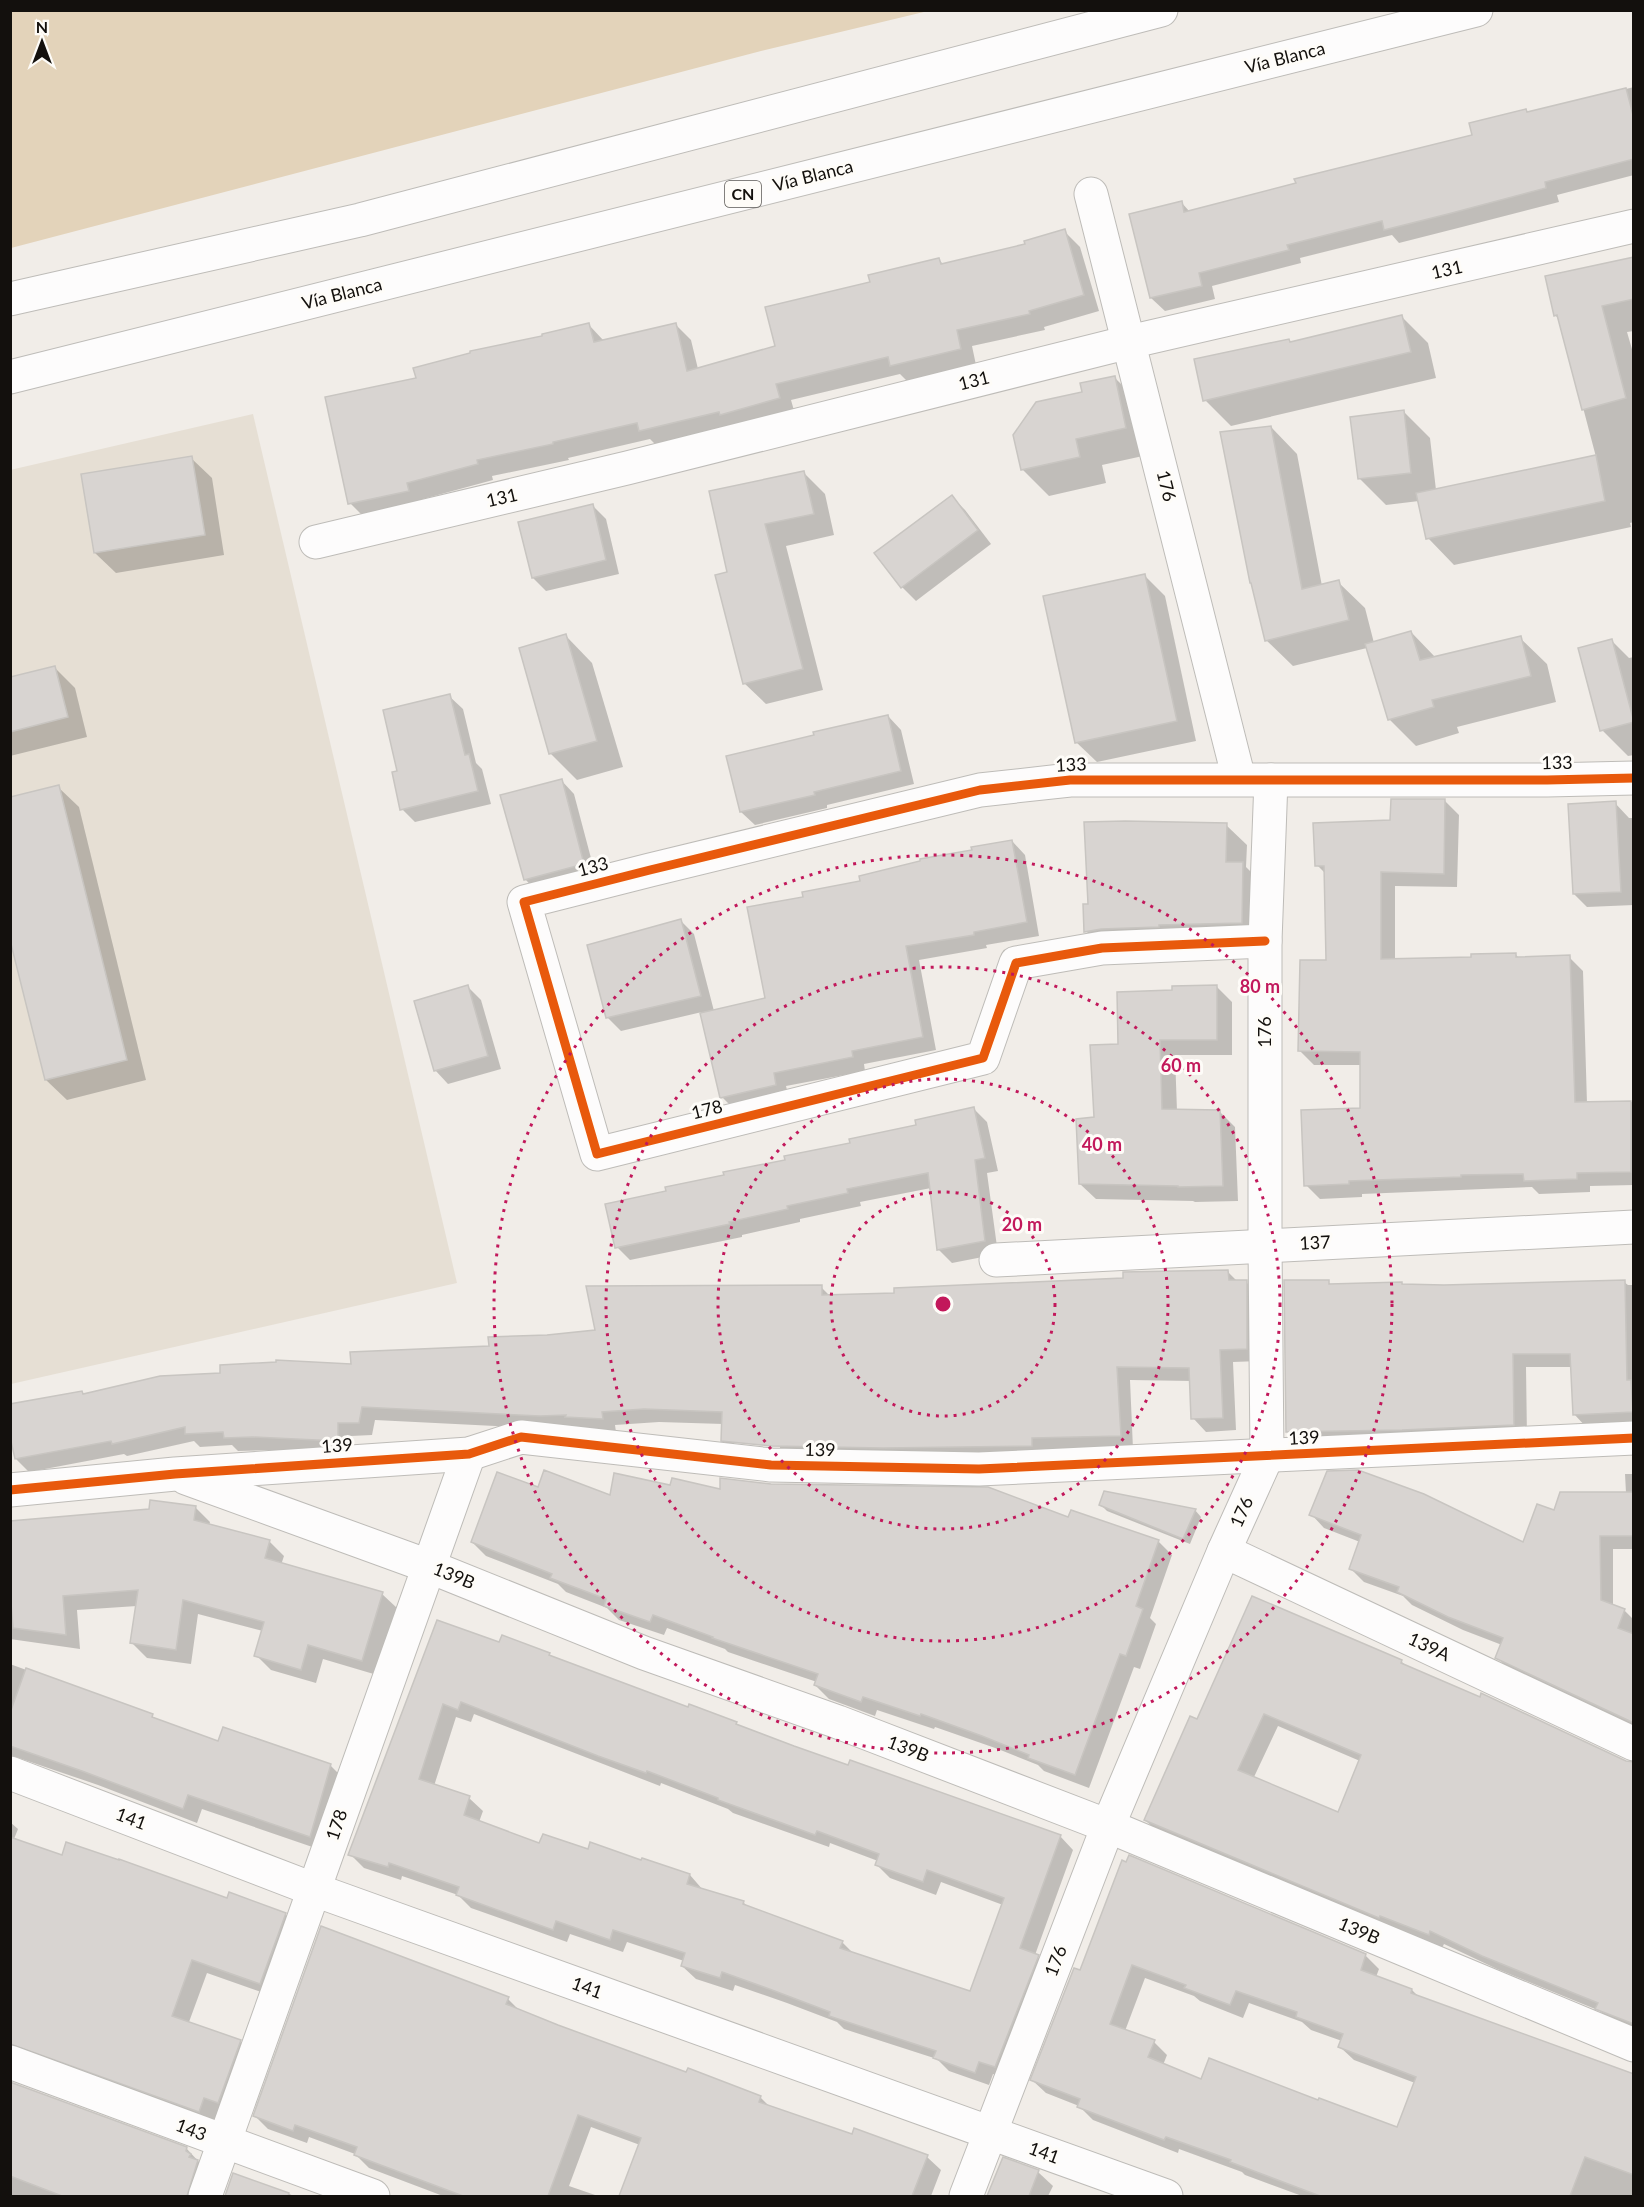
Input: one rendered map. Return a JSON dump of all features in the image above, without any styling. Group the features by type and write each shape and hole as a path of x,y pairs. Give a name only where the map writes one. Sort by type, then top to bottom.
{"main road":[{"path":"10,299 360,220 1161,10"},
{"name":"Vía Blanca","path":"10,377 1476,10"},
{"name":"176","path":"966,2196 1108,1826 1224,1551 1267,1456 1264,1245 1265,941 1255,779 1129,342 1091,194"},
{"name":"131","path":"316,542 627,468 1129,342 1432,274 1634,225"},
{"name":"133","path":"524,903 980,790 1071,780 1634,778"},
{"name":"178","path":"524,903 597,1154 983,1058 1016,963 1102,948 1265,941"},
{"name":"137","path":"996,1260 1634,1227"},
{"name":"139","path":"10,1490 175,1474 469,1454 521,1437 771,1466 979,1469 1634,1438"},
{"name":"178","path":"205,2196 469,1454"},
{"name":"139B","path":"175,1474 428,1566 644,1653 838,1722 1108,1826 1634,2045"},
{"name":"139A","path":"1224,1551 1634,1744"},
{"name":"141","path":"10,1773 315,1890 1166,2196"},
{"name":"143","path":"10,2062 373,2196"}],"shaded area":[{"path":"11,10 928,11 761,51 11,248"},
{"path":"253,414 457,1283 11,1384 10,470"}],"building":[{"path":"1626,88 1634,119 1634,159 1545,182 1546,188 1384,230 1382,221 1287,245 1289,250 1199,273 1202,286 1150,298 1129,214 1182,201 1184,212 1296,183 1294,179 1472,135 1469,123 1526,109 1527,112"},
{"path":"1065,229 1084,295 1029,311 1030,314 957,330 961,349 890,366 888,357 776,384 780,398 720,415 719,412 639,431 637,423 477,460 478,464 407,483 409,491 348,504 325,397 416,378 413,368 470,353 470,351 542,336 542,334 589,323 594,342 676,323 687,371 775,346 765,307 870,282 868,275 939,258 941,264 1025,244 1024,241"},
{"path":"1634,257 1634,299 1602,306 1626,398 1582,410 1557,315 1554,316 1545,276"},
{"path":"1402,315 1411,352 1203,401 1194,359 1289,339 1290,342"},
{"path":"1115,376 1126,428 1076,439 1080,457 1021,470 1013,435 1036,402 1082,392 1080,383"},
{"path":"1404,410 1411,473 1358,479 1350,417"},
{"path":"1271,426 1302,589 1339,580 1349,620 1265,641 1250,583 1220,432"},
{"path":"1596,455 1605,501 1426,539 1416,493"},
{"path":"192,456 205,535 94,553 81,474"},
{"path":"804,471 814,514 765,524 803,669 743,684 715,575 727,572 709,491"},
{"path":"952,495 978,530 901,588 874,553"},
{"path":"593,504 606,560 532,578 518,522"},
{"path":"1145,574 1177,721 1075,743 1043,596"},
{"path":"1411,631 1420,660 1521,636 1531,676 1432,700 1434,707 1388,720 1365,644"},
{"path":"566,634 597,741 549,754 519,648"},
{"path":"1612,639 1634,722 1600,731 1578,648"},
{"path":"55,666 68,717 10,732 10,677"},
{"path":"450,694 465,755 469,754 478,791 400,810 392,772 397,771 383,710"},
{"path":"888,715 901,771 814,792 815,795 740,812 726,756 814,735 813,732"},
{"path":"562,779 584,864 524,880 500,795"},
{"path":"59,785 127,1060 45,1080 10,940 10,797"},
{"path":"1391,799 1445,799 1444,874 1381,872 1381,959 1471,957 1471,954 1516,953 1516,957 1570,955 1575,1102 1631,1101 1631,1172 1577,1173 1577,1179 1524,1181 1523,1174 1461,1175 1461,1177 1349,1181 1349,1184 1304,1186 1301,1110 1360,1108 1360,1052 1298,1051 1300,960 1326,960 1324,866 1315,866 1313,823 1390,820"},
{"path":"1616,801 1621,892 1573,894 1568,804"},
{"path":"1084,822 1227,823 1226,862 1243,862 1242,923 1159,925 1159,927 1101,929 1084,932 1083,904 1088,904"},
{"path":"1012,840 1027,922 974,932 974,935 906,946 923,1037 852,1051 853,1057 774,1073 776,1085 720,1098 700,1013 765,998 747,907 803,897 802,892 860,881 859,876 920,861 920,859"},
{"path":"681,919 701,996 606,1018 587,945"},
{"path":"468,985 488,1056 434,1071 414,1001"},
{"path":"1217,985 1217,1040 1160,1040 1162,1109 1220,1110 1223,1186 1079,1184 1076,1119 1094,1117 1090,1045 1118,1044 1117,992 1172,990 1172,986"},
{"path":"974,1107 985,1158 975,1160 985,1241 937,1250 928,1173 847,1189 848,1193 787,1206 788,1209 729,1222 730,1224 615,1248 605,1204 666,1191 665,1187 724,1175 723,1172 785,1160 784,1156 850,1143 849,1139 916,1125 915,1120"},
{"path":"1228,1270 1229,1280 1247,1280 1247,1349 1220,1350 1223,1418 1191,1419 1189,1368 1117,1367 1121,1436 1032,1438 1032,1446 883,1448 772,1446 721,1441 722,1412 644,1409 602,1412 603,1419 565,1417 566,1415 540,1416 362,1407 359,1423 338,1423 338,1441 224,1438 223,1432 185,1434 185,1427 112,1444 111,1441 15,1459 10,1437 10,1404 82,1391 83,1394 160,1376 220,1373 220,1365 276,1362 276,1360 351,1364 350,1352 489,1346 488,1337 547,1335 595,1330 586,1286 822,1285 822,1295 894,1293 894,1288 1123,1278 1123,1272"},
{"path":"1284,1280 1329,1280 1329,1284 1402,1282 1402,1284 1444,1285 1625,1280 1627,1380 1631,1380 1633,1412 1573,1415 1570,1354 1513,1354 1514,1425 1286,1432"},
{"path":"544,1470 610,1495 614,1473 670,1485 672,1478 720,1489 720,1478 771,1484 988,1487 1068,1517 1071,1510 1159,1540 1136,1606 1143,1609 1126,1656 1120,1654 1075,1775 1028,1758 1029,1755 982,1736 921,1714 920,1716 863,1697 861,1702 814,1685 818,1674 653,1615 650,1622 604,1606 606,1599 550,1578 552,1574 471,1542 497,1472 538,1487"},
{"path":"1358,1470 1424,1494 1523,1542 1537,1504 1554,1510 1560,1492 1634,1492 1634,1536 1600,1536 1601,1600 1625,1609 1618,1628 1634,1634 1634,1723 1495,1658 1503,1638 1448,1617 1397,1592 1399,1587 1349,1569 1361,1535 1309,1515 1327,1471"},
{"path":"1104,1491 1196,1509 1183,1539 1099,1505"},
{"path":"150,1500 196,1506 194,1520 270,1540 265,1558 383,1592 362,1661 308,1645 301,1670 254,1656 264,1622 183,1600 176,1650 130,1643 138,1590 63,1596 66,1635 13,1628 10,1591 10,1521 149,1509"},
{"path":"1252,1596 1402,1660 1401,1663 1480,1697 1481,1693 1626,1761 1634,1762 1634,2024 1595,2009 1598,2003 1482,1956 1430,1931 1429,1935 1380,1916 1379,1918 1144,1820 1190,1716 1197,1719","holes":["1264,1714 1361,1755 1338,1812 1238,1770"]},
{"path":"437,1620 499,1642 502,1635 688,1707 689,1704 737,1722 736,1724 794,1746 848,1765 850,1760 1061,1835 1020,1948 1039,1955 995,2067 979,2062 975,2073 933,2058 936,2051 829,2016 830,2012 772,1990 722,1972 720,1978 681,1966 685,1953 613,1930 610,1940 556,1921 553,1930 456,1895 459,1887 389,1863 388,1867 348,1855","holes":["461,1702 646,1773 647,1771 718,1798 718,1800 815,1835 817,1831 879,1854 875,1865 923,1882 927,1870 1004,1898 970,1991 840,1948 843,1941 743,1904 744,1901 687,1884 690,1874 590,1842 588,1849 543,1834 539,1843 464,1815 470,1796 419,1779 443,1704 458,1710"]},
{"path":"26,1668 153,1714 152,1717 218,1741 223,1727 331,1764 310,1837 188,1795 183,1809 10,1746 10,1713"},
{"path":"10,1837 62,1855 66,1842 227,1898 229,1892 286,1913 260,1984 192,1960 172,2016 241,2040 218,2103 204,2098 199,2112 10,2044"},
{"path":"1129,1855 1366,1954 1361,1970 1412,1989 1411,1993 1634,2074 1634,2175 1585,2157 1570,2196 1320,2196 1230,2162 1231,2160 1166,2137 1164,2140 1077,2107 1080,2099 1030,2080 1074,1968 1080,1970 1122,1860 1126,1862","holes":["1132,1965 1186,1985 1184,1988 1230,2005 1236,1991 1297,2012 1296,2017 1343,2034 1338,2047 1416,2077 1397,2127 1319,2098 1318,2100 1209,2058 1201,2079 1148,2057 1155,2040 1110,2024"]},
{"path":"321,1926 509,1997 506,2004 558,2025 686,2072 688,2068 761,2096 759,2102 852,2134 854,2128 928,2155 912,2196 619,2196 641,2138 578,2115 548,2196 463,2196 354,2155 357,2147 295,2125 293,2131 253,2116"},
{"path":"10,2082 187,2147 186,2151 191,2154 189,2157 198,2160 187,2196 62,2196 10,2176"},
{"path":"1003,2157 1039,2170 1029,2196 987,2196"},
{"path":"233,2173 289,2193 288,2196 225,2196"}],"cycle path":[{"path":"1265,941 1102,948 1016,963 983,1058 597,1154 524,902 980,790 1070,780 1634,778"},
{"path":"10,1490 175,1474 469,1454 521,1437 771,1465 979,1469 1634,1438"}]}
